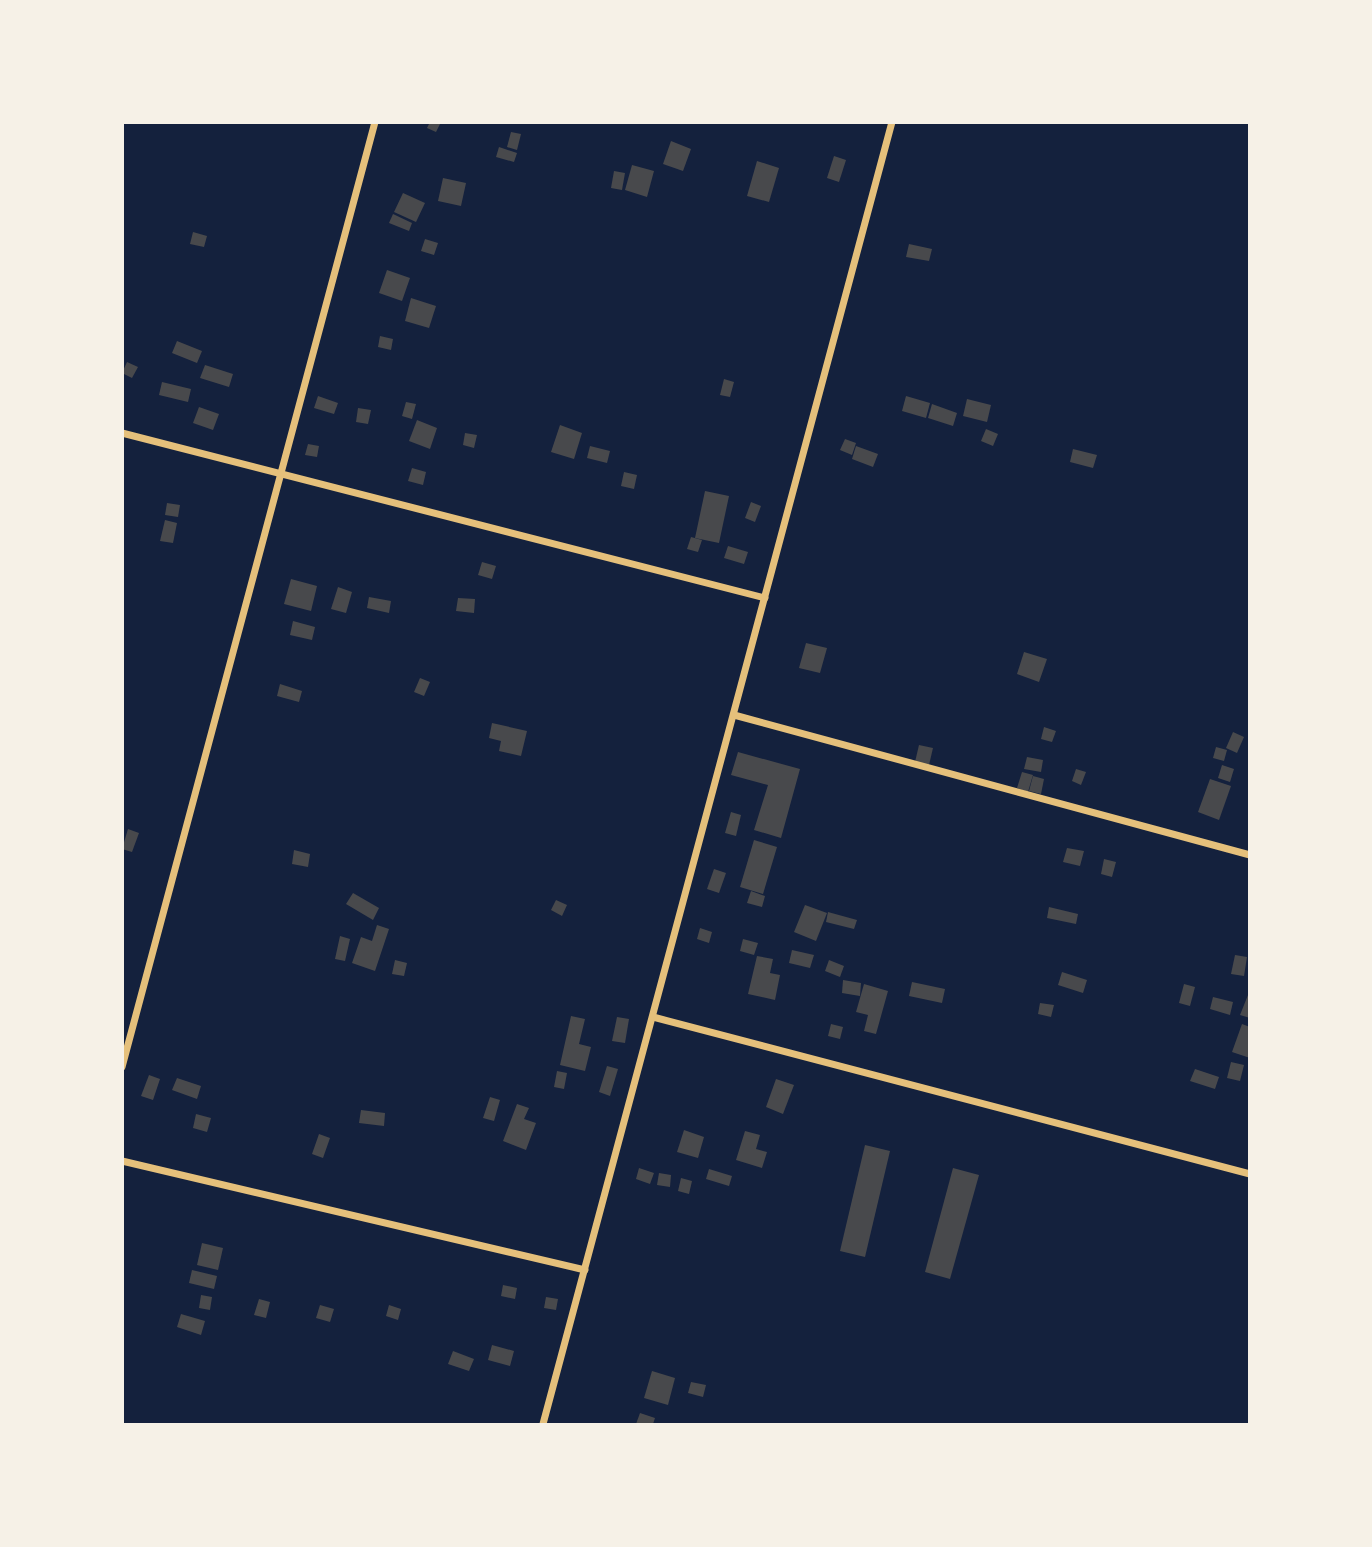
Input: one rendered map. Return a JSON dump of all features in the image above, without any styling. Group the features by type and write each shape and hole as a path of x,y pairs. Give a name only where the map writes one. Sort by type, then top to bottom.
{"street":[{"path":"122,1067 375,122"},
{"path":"543,1424 892,122"},
{"path":"122,433 765,597"},
{"path":"734,715 1250,855"},
{"path":"653,1017 1250,1174"},
{"path":"122,1161 585,1270"}],"building":[{"path":"430,122 441,122 436,132 427,128"},
{"path":"511,132 521,134 517,150 507,147"},
{"path":"671,141 691,149 683,171 663,164"},
{"path":"499,147 517,153 514,162 496,157"},
{"path":"834,156 846,160 839,182 827,178"},
{"path":"757,161 779,168 769,202 747,196"},
{"path":"632,165 654,171 647,197 625,190"},
{"path":"614,171 625,173 622,190 611,188"},
{"path":"443,178 466,183 461,206 438,201"},
{"path":"403,193 425,203 416,222 394,212"},
{"path":"393,214 412,223 409,231 389,223"},
{"path":"193,232 207,236 204,247 190,244"},
{"path":"425,239 438,243 434,255 421,251"},
{"path":"909,244 932,249 929,261 906,257"},
{"path":"387,270 410,278 402,301 379,293"},
{"path":"411,298 436,306 429,328 405,321"},
{"path":"380,336 393,339 391,350 378,347"},
{"path":"177,341 202,351 197,363 172,353"},
{"path":"127,362 138,367 132,378 122,373"},
{"path":"205,365 233,374 229,387 200,378"},
{"path":"724,379 734,382 730,397 720,395"},
{"path":"162,382 191,389 188,402 159,395"},
{"path":"318,396 338,403 334,414 314,408"},
{"path":"906,396 930,403 926,418 902,411"},
{"path":"967,399 991,405 987,422 963,416"},
{"path":"406,402 416,404 412,419 402,416"},
{"path":"932,404 957,413 953,426 928,418"},
{"path":"199,407 219,414 213,430 193,423"},
{"path":"358,408 371,410 368,424 356,422"},
{"path":"417,420 437,428 430,449 409,441"},
{"path":"560,425 582,433 574,459 551,452"},
{"path":"986,429 998,434 993,446 981,441"},
{"path":"465,433 477,435 474,448 463,445"},
{"path":"845,439 856,443 852,455 840,450"},
{"path":"308,444 319,446 317,457 305,455"},
{"path":"590,446 610,451 607,463 587,458"},
{"path":"856,446 878,454 873,467 852,459"},
{"path":"1073,449 1097,455 1093,468 1070,462"},
{"path":"412,468 426,472 423,485 408,481"},
{"path":"624,472 637,475 634,489 621,486"},
{"path":"705,491 729,496 719,543 695,538"},
{"path":"751,502 761,506 755,522 745,518"},
{"path":"167,503 180,505 178,517 165,515"},
{"path":"165,520 177,523 173,543 160,541"},
{"path":"691,537 702,540 698,552 687,549"},
{"path":"728,546 748,552 744,564 724,558"},
{"path":"482,562 496,566 492,579 478,575"},
{"path":"291,579 317,586 311,611 284,604"},
{"path":"338,587 352,592 346,613 331,609"},
{"path":"369,597 391,601 389,613 367,608"},
{"path":"458,598 475,599 474,613 456,611"},
{"path":"293,621 315,627 312,640 290,635"},
{"path":"806,643 827,648 820,673 799,668"},
{"path":"1024,652 1047,659 1039,682 1017,674"},
{"path":"420,678 430,682 424,696 414,692"},
{"path":"280,684 302,691 299,702 277,696"},
{"path":"492,723 527,731 521,756 499,751 501,741 489,738"},
{"path":"1044,727 1056,731 1052,742 1041,739"},
{"path":"1233,732 1244,737 1237,753 1226,748"},
{"path":"919,745 933,748 929,765 915,762"},
{"path":"1216,747 1227,750 1224,761 1213,758"},
{"path":"738,752 800,769 781,838 754,830 768,785 731,775"},
{"path":"1027,757 1043,760 1041,772 1024,769"},
{"path":"1222,765 1234,769 1230,782 1218,778"},
{"path":"1076,769 1086,772 1081,785 1072,781"},
{"path":"1022,772 1033,775 1028,792 1017,788"},
{"path":"1033,776 1044,779 1041,794 1029,791"},
{"path":"1210,779 1231,786 1219,820 1198,812"},
{"path":"731,812 741,815 736,836 725,833"},
{"path":"128,829 139,833 132,852 122,849"},
{"path":"754,840 777,847 763,894 740,887"},
{"path":"1067,848 1084,851 1080,866 1063,862"},
{"path":"294,850 310,854 308,867 292,864"},
{"path":"1104,859 1116,862 1112,877 1101,874"},
{"path":"714,869 726,873 719,893 707,889"},
{"path":"751,891 765,896 762,907 747,903"},
{"path":"353,893 379,908 373,920 346,904"},
{"path":"556,900 567,905 562,916 551,910"},
{"path":"805,905 827,913 816,941 794,932"},
{"path":"1049,907 1078,914 1076,924 1047,918"},
{"path":"828,912 857,920 854,929 826,922"},
{"path":"377,925 389,929 375,971 352,963 361,937 372,941"},
{"path":"700,928 712,932 709,943 697,939"},
{"path":"340,936 350,939 345,961 335,959"},
{"path":"743,939 758,943 754,955 740,951"},
{"path":"792,950 814,955 810,968 789,963"},
{"path":"1235,955 1247,957 1244,976 1231,974"},
{"path":"757,956 773,959 770,973 780,975 775,1000 748,994"},
{"path":"395,960 407,963 404,976 392,974"},
{"path":"829,960 844,966 840,977 825,971"},
{"path":"1062,972 1087,980 1083,993 1058,985"},
{"path":"843,980 861,983 860,996 842,993"},
{"path":"912,982 945,989 942,1003 909,996"},
{"path":"864,984 888,991 876,1034 864,1031 868,1015 856,1012"},
{"path":"1184,984 1195,987 1190,1006 1179,1003"},
{"path":"1250,990 1250,1018 1240,1015"},
{"path":"1213,997 1233,1002 1230,1015 1210,1009"},
{"path":"1040,1003 1054,1005 1051,1017 1038,1014"},
{"path":"571,1016 585,1019 579,1044 591,1047 585,1071 560,1065"},
{"path":"617,1017 629,1019 625,1043 612,1041"},
{"path":"831,1024 843,1027 840,1039 828,1036"},
{"path":"1242,1024 1250,1027 1250,1058 1232,1052"},
{"path":"1231,1062 1244,1065 1240,1081 1227,1078"},
{"path":"607,1066 618,1069 610,1096 599,1092"},
{"path":"1195,1069 1219,1077 1215,1089 1190,1081"},
{"path":"557,1071 567,1073 564,1089 554,1087"},
{"path":"149,1075 160,1079 153,1100 141,1096"},
{"path":"177,1078 201,1086 197,1099 172,1090"},
{"path":"776,1079 794,1085 783,1114 766,1107"},
{"path":"490,1097 500,1100 494,1121 483,1118"},
{"path":"517,1104 529,1108 524,1119 536,1123 526,1150 503,1141"},
{"path":"361,1110 385,1113 384,1126 359,1123"},
{"path":"196,1114 211,1118 207,1132 193,1128"},
{"path":"684,1130 704,1137 698,1158 677,1152"},
{"path":"745,1131 760,1135 756,1149 767,1152 762,1168 736,1160"},
{"path":"319,1134 330,1138 323,1158 312,1154"},
{"path":"865,1145 890,1151 865,1257 840,1251"},
{"path":"639,1168 654,1173 650,1184 636,1179"},
{"path":"953,1168 979,1175 950,1279 925,1272"},
{"path":"709,1169 732,1176 729,1186 706,1179"},
{"path":"659,1173 671,1175 670,1187 657,1185"},
{"path":"681,1178 692,1181 689,1194 678,1191"},
{"path":"202,1243 223,1248 218,1270 197,1265"},
{"path":"192,1270 217,1276 214,1289 189,1283"},
{"path":"503,1285 517,1288 515,1299 501,1296"},
{"path":"201,1295 212,1297 210,1310 199,1308"},
{"path":"546,1297 558,1299 556,1310 544,1308"},
{"path":"259,1299 270,1302 266,1318 254,1315"},
{"path":"320,1305 334,1309 330,1322 316,1318"},
{"path":"389,1305 401,1309 398,1320 386,1316"},
{"path":"181,1314 205,1321 201,1335 177,1327"},
{"path":"492,1345 514,1351 510,1366 488,1360"},
{"path":"453,1351 474,1359 469,1371 448,1364"},
{"path":"652,1371 675,1378 668,1405 644,1398"},
{"path":"691,1382 706,1385 703,1397 688,1393"},
{"path":"640,1413 655,1418 653,1424 636,1424"}]}
